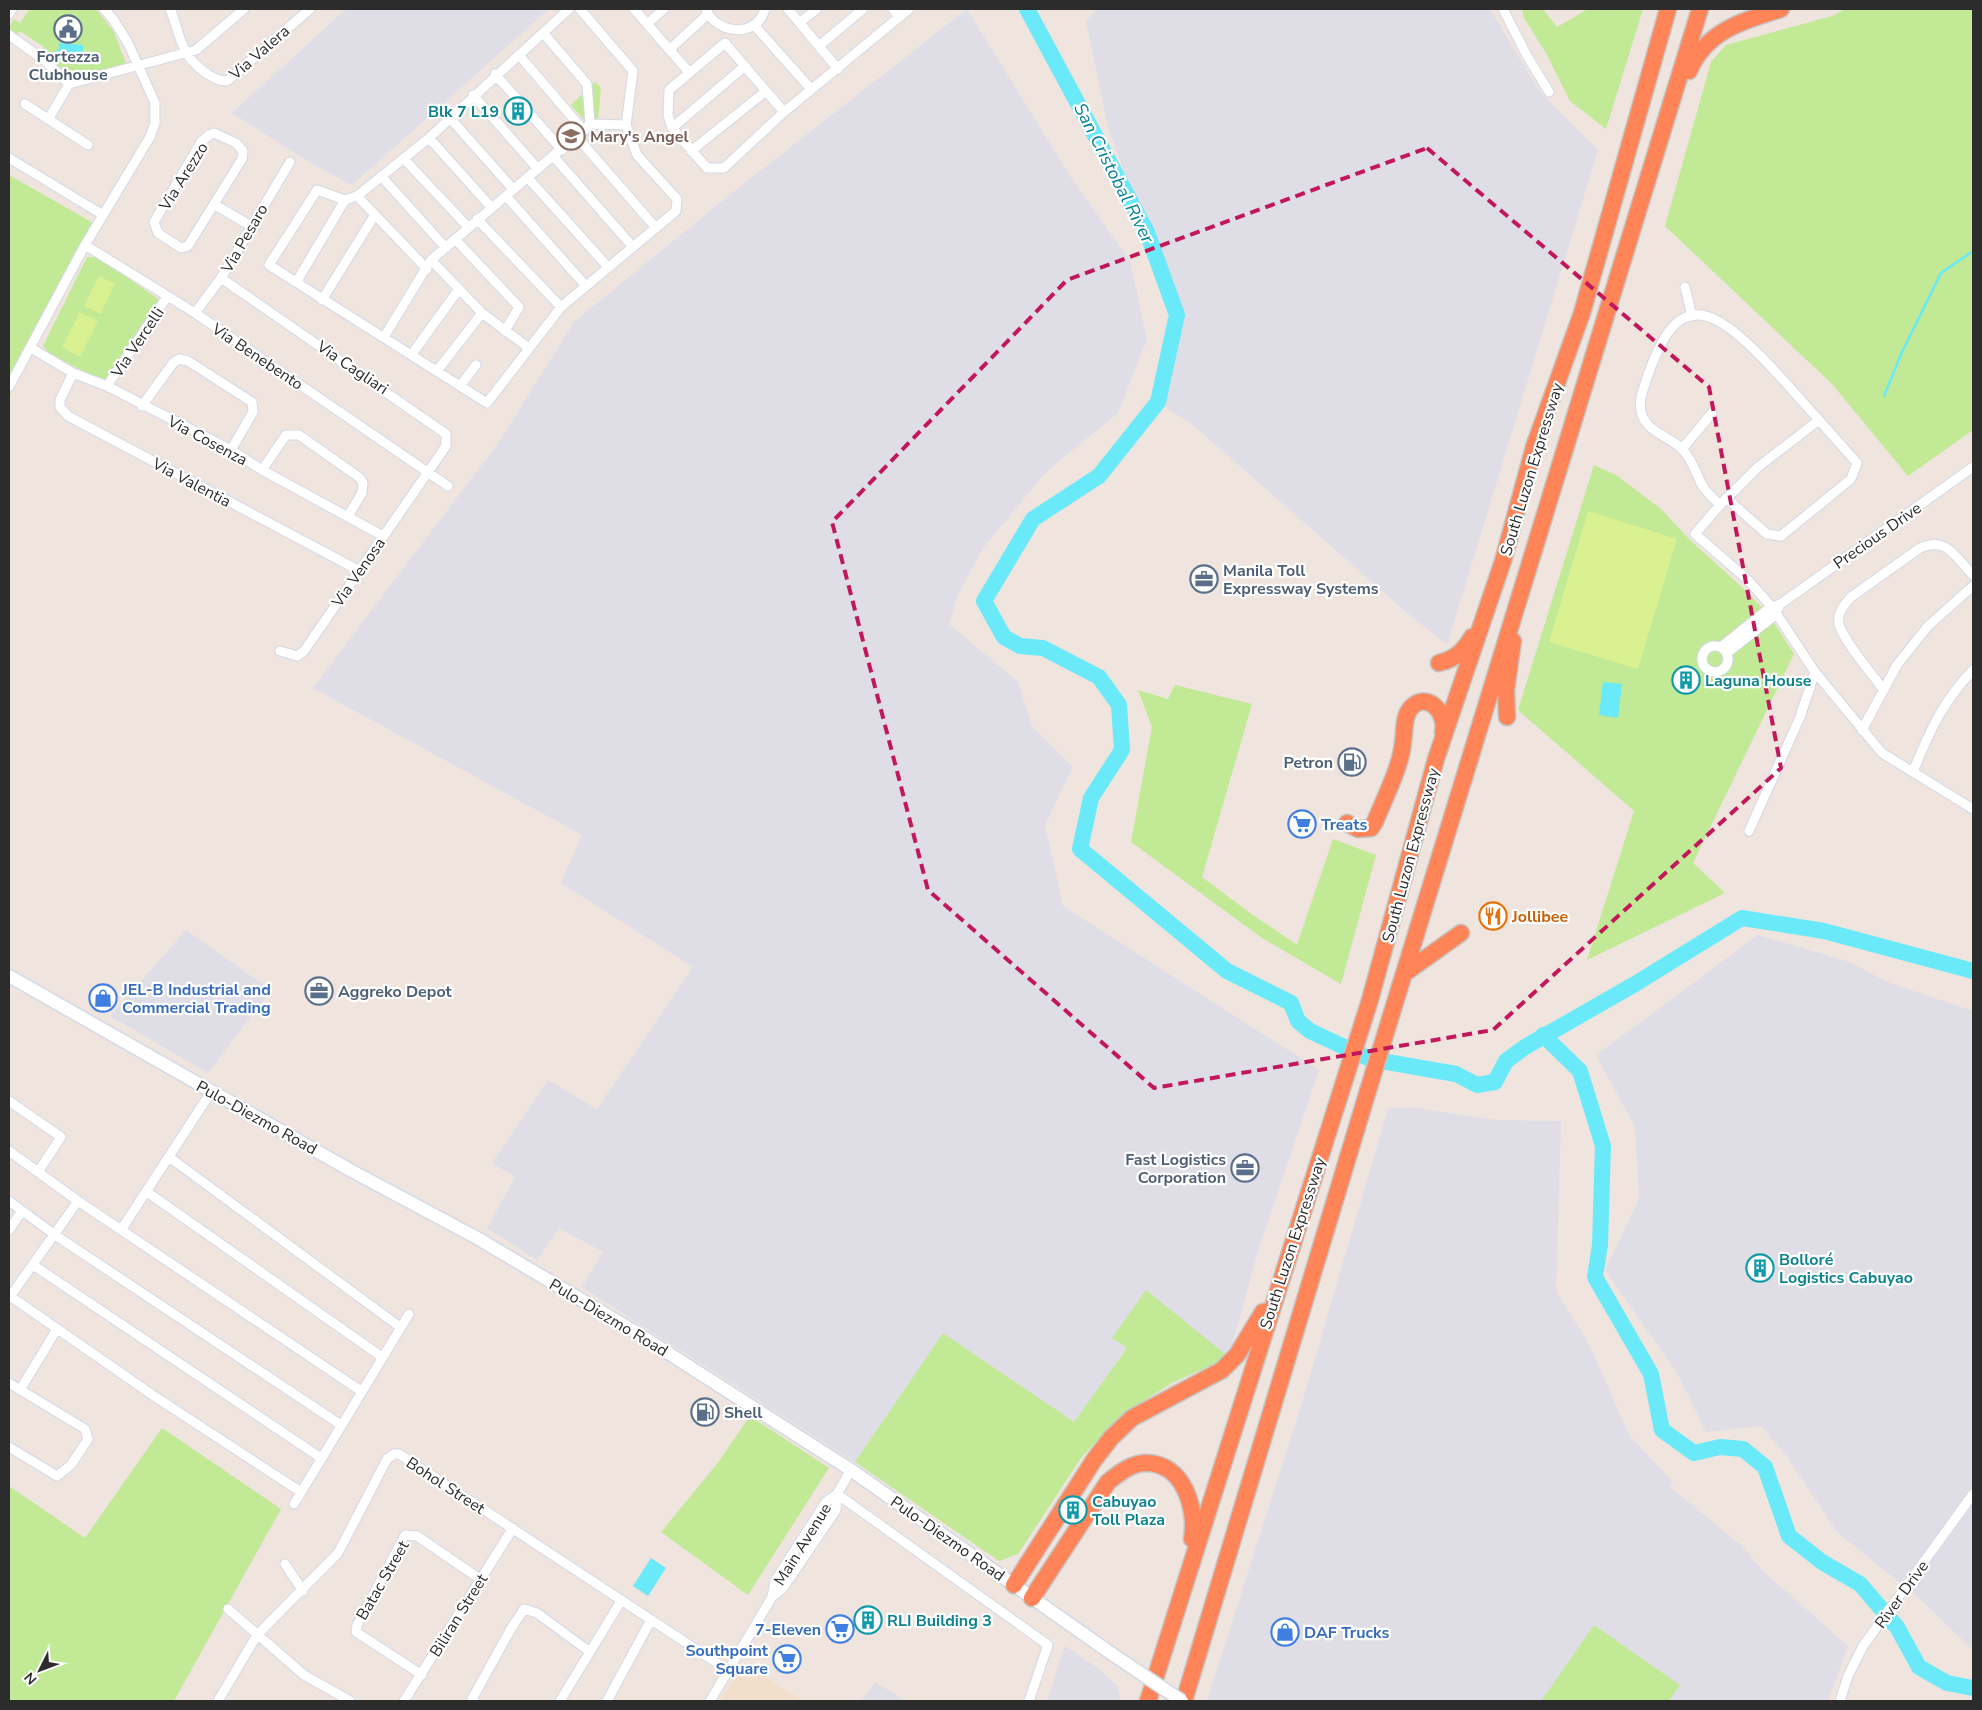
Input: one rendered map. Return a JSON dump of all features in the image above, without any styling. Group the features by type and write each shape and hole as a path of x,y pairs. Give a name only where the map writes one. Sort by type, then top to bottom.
{"highway":[{"name":"South Luzon Expressway","path":"1148,1701 1276,1290 1370,1000 1436,759 1489,601 1534,446 1582,313 1668,9"},
{"name":"South Luzon Expressway","path":"1183,1701 1700,9"},
{"path":"1661,138 1696,55 1708,42 1728,28 1781,9"},
{"path":"1439,663 1450,660 1460,654 1471,638 1489,601"},
{"path":"1507,717 1506,690 1513,654 1514,614"},
{"path":"1346,823 1365,829 1371,828 1375,822 1403,745 1406,718 1415,704 1432,703 1442,714 1445,726 1436,759"},
{"path":"1406,973 1461,933"},
{"path":"1014,1585 1094,1460 1111,1438 1132,1418 1222,1370 1236,1355 1276,1290"},
{"path":"1032,1598 1108,1482 1124,1470 1145,1463 1159,1465 1174,1474 1186,1490 1192,1504 1193,1532 1184,1584"}],"main road":[{"name":"Pulo-Diezmo Road","path":"9,976 211,1092 479,1239 583,1300 851,1470 1112,1654 1183,1701"}],"street":[{"path":"9,14 12,9"},
{"path":"9,387 85,245 150,137 156,110 155,103 128,43 104,9"},
{"path":"49,118 69,84 196,50 244,9"},
{"name":"Via Valera","path":"185,52 212,79 218,82 227,81 310,9"},
{"path":"569,9 544,34 495,74 429,138 357,196 345,200 317,190 269,265 297,281 322,300 384,336 487,403 561,307 676,211 677,199 637,155 626,125 632,71 580,9"},
{"path":"634,9 689,72"},
{"path":"647,24 664,9"},
{"path":"669,50 707,12 727,29 736,31 754,25 764,14 765,9"},
{"path":"788,9 838,69"},
{"path":"800,22 817,9"},
{"path":"819,46 862,9"},
{"path":"893,9 899,17"},
{"path":"784,112 725,43 668,90 668,115 672,128 707,168 724,168 784,112 909,9"},
{"path":"1503,9 1548,92"},
{"path":"172,10 185,52"},
{"path":"754,25 811,89"},
{"path":"544,34 587,84 584,131"},
{"path":"9,35 44,60 69,84"},
{"path":"519,55 584,131 656,228"},
{"path":"672,128 746,66"},
{"path":"495,74 562,150"},
{"path":"691,151 766,91"},
{"path":"473,95 538,169"},
{"path":"25,104 88,145"},
{"path":"449,117 586,286"},
{"path":"384,336 429,265 477,219 584,131 626,125"},
{"name":"Via Arezzo","path":"214,134 236,143 243,151 242,159 215,205 188,246 181,248 158,233 155,228 154,222 201,142 209,135 214,134"},
{"path":"429,138 492,208"},
{"path":"554,157 633,246"},
{"path":"9,158 103,215"},
{"path":"404,159 468,227"},
{"name":"Via Pesaro","path":"195,313 222,278 290,162"},
{"path":"382,176 446,248"},
{"path":"528,178 608,267"},
{"path":"357,196 374,216 459,289 482,313 529,348"},
{"path":"297,281 345,200"},
{"path":"215,205 251,226"},
{"path":"322,300 374,216"},
{"path":"477,219 561,307"},
{"path":"455,239 519,307 505,331"},
{"name":"Via Benebento","path":"85,245 195,313 448,486"},
{"name":"Via Cagliari","path":"222,278 446,434 446,446 429,472"},
{"path":"1685,287 1692,316"},
{"path":"412,354 459,289"},
{"name":"Via Vercelli","path":"107,386 167,297"},
{"path":"437,371 482,313"},
{"path":"1701,315 1716,320 1744,341 1857,463 1851,479 1781,536 1767,534 1703,487 1695,468 1682,449 1650,427 1642,416 1640,399 1659,344 1670,329 1684,318 1692,316 1701,315"},
{"name":"Via Cosenza","path":"31,348 73,373 107,386 142,406 231,450 262,470 383,536"},
{"path":"142,406 173,363 180,359 188,360 252,402 253,412 231,450"},
{"path":"460,386 476,365"},
{"name":"Via Valentia","path":"73,373 60,400 60,407 68,416 358,570"},
{"path":"1682,449 1712,413"},
{"path":"1819,420 1758,467 1723,501 1695,534 1747,579 1774,610 1815,672 1882,753 1973,806"},
{"path":"262,470 286,436 299,435 360,478 364,483 362,492 348,516"},
{"name":"Precious Drive","path":"1724,650 1782,603 1973,467"},
{"name":"Via Venosa","path":"280,651 297,656 304,651 358,570 429,472"},
{"path":"1883,689 1842,633 1839,615 1844,605 1858,591 1920,548 1931,543 1942,544 1973,575"},
{"path":"1862,730 1897,664 1928,626 1973,586"},
{"path":"1913,772 1930,729 1954,690 1973,670"},
{"path":"1750,831 1800,716 1815,672"},
{"path":"121,1230 211,1092"},
{"path":"9,1101 61,1137 38,1172"},
{"path":"9,1151 78,1202 360,1392"},
{"path":"169,1157 400,1327"},
{"path":"147,1192 382,1357"},
{"path":"9,1202 55,1235 341,1425"},
{"path":"78,1202 10,1297 301,1492"},
{"path":"9,1230 22,1211"},
{"path":"33,1265 320,1458"},
{"path":"294,1504 320,1458 409,1314"},
{"path":"20,1390 57,1329"},
{"path":"9,1383 85,1429 88,1439 71,1465 57,1476 9,1447"},
{"name":"Bohol Street","path":"218,1701 257,1635 303,1591 338,1553 387,1459 394,1454 400,1454 728,1670"},
{"name":"Main Avenue","path":"710,1701 772,1597 775,1581 826,1502 837,1494 851,1470"},
{"path":"837,1494 1048,1645 1029,1701"},
{"name":"River Drive","path":"1840,1701 1848,1676 1863,1646 1973,1494"},
{"name":"Biliran Street","path":"404,1701 513,1528"},
{"name":"Batac Street","path":"422,1675 356,1632 357,1625 405,1535 416,1536 480,1579"},
{"path":"285,1564 303,1591"},
{"path":"560,1701 621,1601"},
{"path":"228,1609 304,1675 350,1701"},
{"path":"474,1701 472,1699 524,1609 537,1613 590,1652"},
{"path":"606,1701 651,1620"}],"highlighted area":[{"path":"1427,148 1709,387 1781,768 1493,1030 1154,1088 928,890 832,522 1067,280"}],"shaded area":[{"path":"346,9 549,9 352,185 314,165 232,113"},
{"path":"967,9 1070,176 1130,261 1147,339 1118,413 1046,472 984,547 958,594 949,624 1018,682 1032,726 1073,767 1045,825 1063,906 1319,1070 1258,1251 1229,1357 1112,1338 1127,1347 1074,1423 943,1333 855,1462 582,1287 603,1252 559,1228 537,1260 487,1228 515,1177 492,1163 548,1080 597,1109 693,967 561,883 582,835 313,688 499,442 574,322 737,189"},
{"path":"1097,9 1490,9 1539,91 1598,150 1447,645 1412,617 1194,426 1158,402 1177,315 1108,127 1086,21"},
{"path":"186,930 271,990 208,1073 110,1016"},
{"path":"1758,935 1850,962 1887,982 1973,1011 1973,1650 1918,1597 1838,1533 1785,1454 1761,1426 1706,1432 1677,1373 1605,1270 1639,1199 1635,1127 1596,1055"},
{"path":"1410,1107 1496,1120 1561,1121 1556,1292 1588,1342 1629,1435 1673,1482 1670,1487 1742,1546 1764,1572 1848,1646 1828,1701 1669,1701 1680,1685 1594,1626 1541,1701 1207,1701 1301,1406 1388,1109"},
{"path":"1065,1646 1098,1668 1117,1686 1121,1701 1047,1701"},
{"path":"744,1664 804,1701 720,1701"},
{"path":"875,1682 906,1701 861,1701"}],"green space":[{"path":"30,9 96,9 114,32 126,64 72,80 59,66 40,52 44,47 20,31 17,34 9,28 14,19 20,23"},
{"path":"1522,9 1543,9 1557,27 1588,9 1643,9 1606,129 1570,101 1546,53 1524,18"},
{"path":"1845,9 1973,9 1973,430 1908,476 1832,384 1665,226 1711,62 1726,45 1832,16"},
{"path":"595,82 601,88 598,121 591,128 571,105"},
{"path":"9,175 95,224 9,397"},
{"path":"87,257 98,257 158,299 158,305 105,383 49,353 43,346"},
{"path":"99,276 115,284 100,314 84,306"},
{"path":"80,312 98,321 80,357 62,347"},
{"path":"1594,465 1616,475 1661,509 1691,541 1763,609 1722,642 1732,654 1772,620 1794,654 1693,863 1725,893 1587,960 1634,811 1518,710"},
{"path":"1588,511 1677,539 1638,669 1549,642"},
{"path":"1175,685 1252,704 1202,877 1297,945 1333,839 1376,855 1341,984 1262,938 1131,842 1152,727 1138,690 1168,699"},
{"path":"1146,1290 1229,1357 1172,1383 1120,1416 1081,1458 1018,1554 999,1561 855,1462 943,1333 1074,1422 1127,1348 1112,1338"},
{"path":"750,1416 829,1468 748,1595 661,1532 717,1464"},
{"path":"162,1428 281,1509 174,1701 9,1701 9,1486 85,1538"},
{"path":"1594,1625 1680,1685 1669,1701 1541,1701"}],"water":[{"path":"59,43 83,45 83,61 59,60 59,56 55,54 55,51 59,49"},
{"path":"1603,682 1622,684 1618,718 1599,715"},
{"path":"651,1558 666,1568 648,1596 633,1586"}],"waterway":[{"name":"San Cristobal River","path":"1027,9 1147,232 1177,315 1158,402 1099,476 1033,519 984,601 1004,637 1020,646 1043,648 1099,677 1119,705 1122,750 1091,798 1080,849 1227,971 1291,1003 1298,1021 1310,1031 1370,1059 1456,1074 1477,1085 1495,1082 1506,1061 1525,1047 1635,984 1742,918 1824,931 1973,971"},
{"path":"1884,396 1902,352 1941,273 1973,251"},
{"path":"1543,1035 1580,1071 1603,1146 1600,1245 1595,1277 1651,1374 1662,1430 1694,1453 1720,1447 1743,1449 1765,1467 1789,1536 1822,1562 1860,1584 1897,1627 1919,1667 1947,1683 1973,1688"}],"place":[{"name":"Fortezza Clubhouse","path":"68,29"},
{"name":"Blk 7 L19","path":"518,111"},
{"name":"Mary's Angel","path":"571,136"},
{"name":"Manila Toll Expressway Systems","path":"1204,579"},
{"name":"Laguna House","path":"1686,680"},
{"name":"Petron","path":"1352,762"},
{"name":"Treats","path":"1302,824"},
{"name":"Jollibee","path":"1493,916"},
{"name":"Aggreko Depot","path":"319,991"},
{"name":"JEL-B Industrial and Commercial Trading","path":"103,998"},
{"name":"Fast Logistics Corporation","path":"1245,1168"},
{"name":"Bolloré Logistics Cabuyao","path":"1760,1268"},
{"name":"Shell","path":"705,1412"},
{"name":"Cabuyao Toll Plaza","path":"1073,1510"},
{"name":"RLI Building 3","path":"868,1620"},
{"name":"7-Eleven","path":"840,1629"},
{"name":"DAF Trucks","path":"1285,1632"},
{"name":"Southpoint Square","path":"787,1659"}]}
